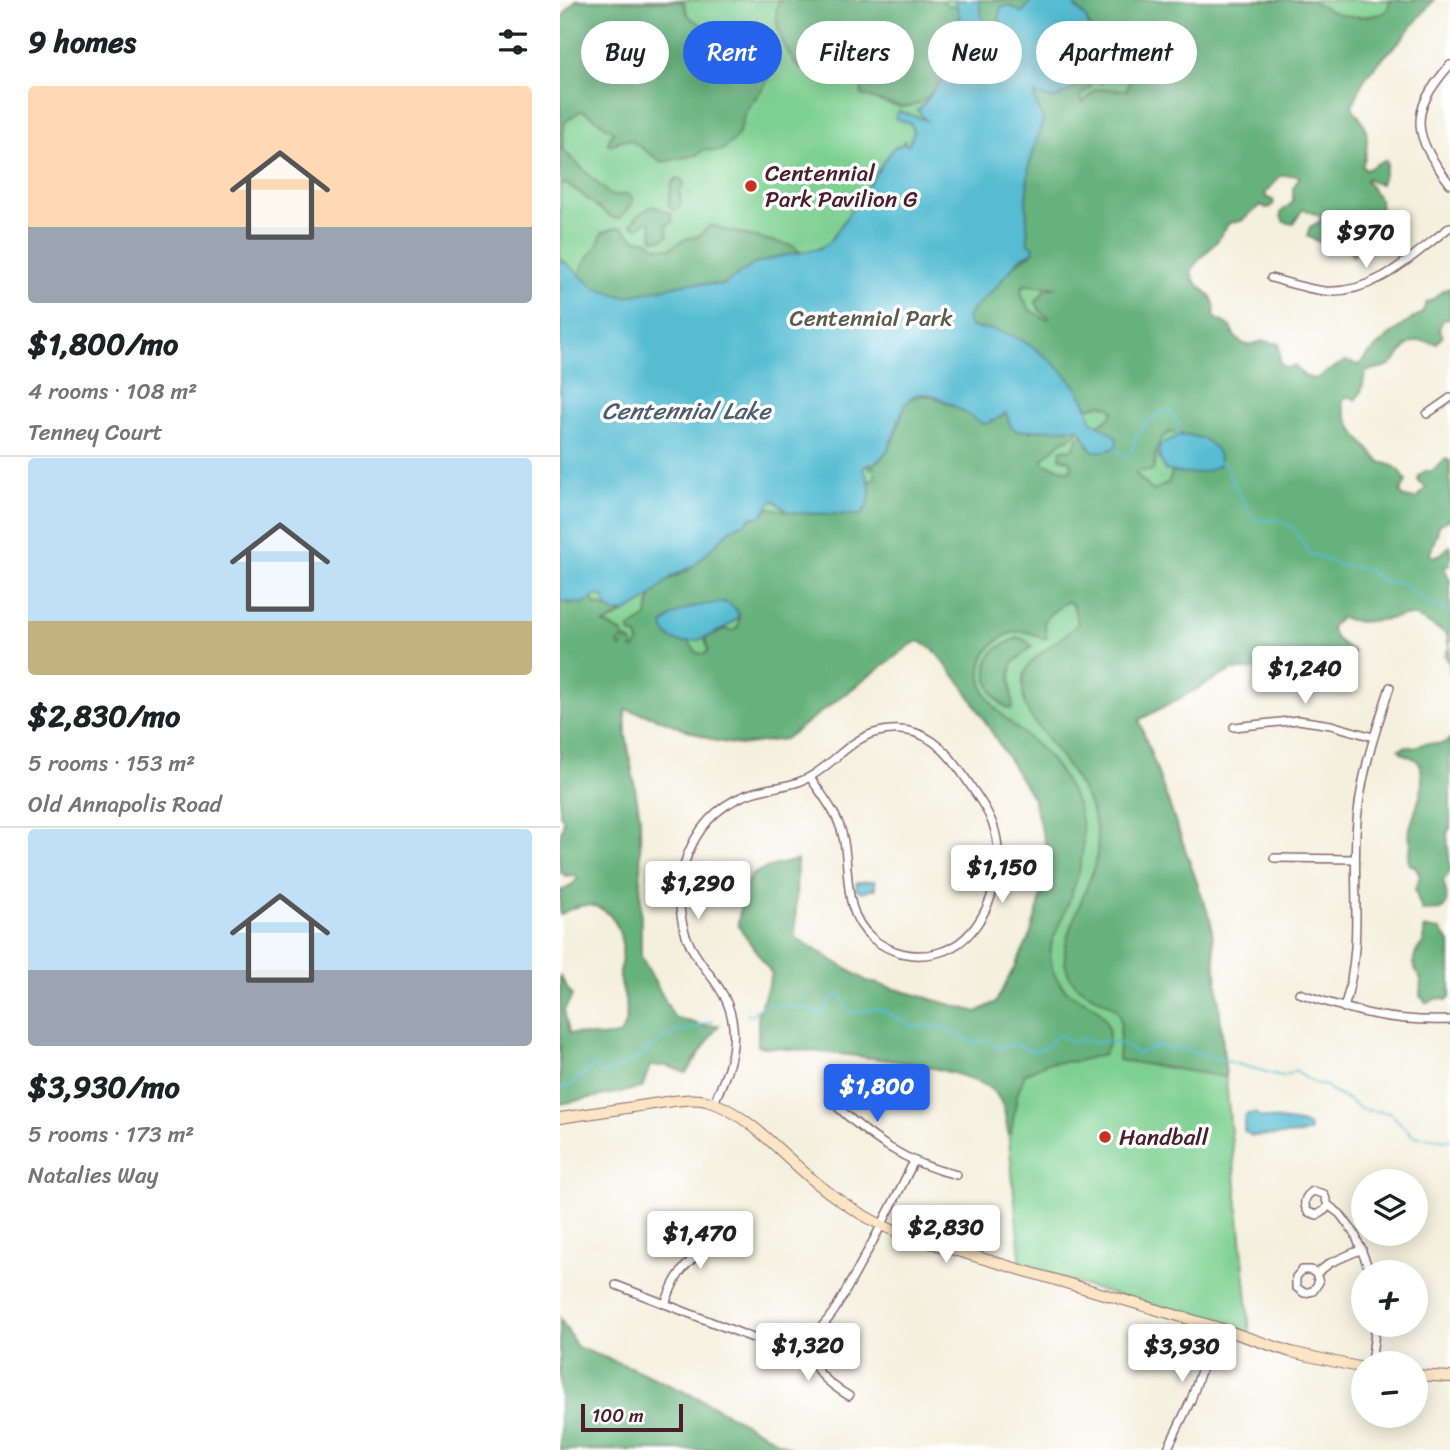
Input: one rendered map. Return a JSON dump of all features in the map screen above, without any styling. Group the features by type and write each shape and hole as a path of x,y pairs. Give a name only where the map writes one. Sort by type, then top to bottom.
{"street":[{"path":"1450,65 1427,94 1420,116 1420,129 1427,151 1450,184"},
{"path":"1271,278 1326,291 1366,285 1389,273 1450,227"},
{"path":"1427,414 1450,398"},
{"path":"1344,1008 1356,954 1355,859 1361,788 1373,737 1390,687"},
{"path":"1234,727 1282,720 1314,721 1373,737"},
{"path":"714,1103 730,1064 733,1025 720,986 700,960 686,933 680,880 682,866 695,839 709,819 727,803 753,792 810,778 860,739 872,733 886,730 911,731 938,744 952,757 988,811 997,842 996,866 989,901 973,932 961,943 947,950 923,956 897,952 871,937 853,913 849,899 842,831 810,778"},
{"path":"1274,858 1355,859"},
{"path":"1299,993 1344,1008 1388,1018 1450,1020"},
{"path":"560,1118 682,1100 714,1103 738,1117 841,1202 882,1226 931,1245 1216,1327 1292,1352 1351,1365"},
{"path":"831,1100 876,1141 932,1169 957,1175"},
{"path":"616,1284 758,1340 780,1343 802,1340 814,1334 833,1312 882,1226 914,1161"},
{"path":"1328,1205 1346,1221 1366,1260"},
{"path":"666,1304 682,1269 706,1247 713,1233"},
{"path":"1316,1274 1362,1248"},
{"path":"1167,1450 1178,1432 1195,1391 1216,1327"},
{"path":"802,1340 817,1371 849,1396"},
{"path":"1428,1376 1450,1377"}],"green space":[{"name":"Centennial Park","path":"576,0 1422,0 1179,275 1377,518 1138,720 1211,922 1250,1333 1021,1268 1002,1066 1050,870 1046,805 929,630 607,690 560,734 560,20"},
{"path":"576,0 679,1 684,3 688,15 696,21 683,21 683,84 765,84 746,111 739,133 721,151 705,149 696,155 662,162 630,140 621,140 610,146 608,143 613,131 585,112 580,111 565,122 562,149 611,196 628,194 633,198 633,203 620,218 615,219 571,187 564,183 560,185 560,20"},
{"path":"779,0 941,0 949,6 956,5 961,21 928,21 928,84 939,84 922,101 904,107 862,95 861,86 854,84 914,84 914,21 796,21 796,65 782,38 782,21 777,21"},
{"path":"980,0 1032,0 1022,13 1009,5 1002,21 983,21"},
{"path":"1076,0 1310,0 1347,16 1366,17 1386,12 1391,0 1434,0 1368,75 1352,105 1366,129 1366,151 1362,166 1366,170 1382,161 1387,164 1381,184 1368,178 1366,180 1380,200 1381,215 1374,225 1378,241 1372,244 1363,243 1353,256 1345,233 1338,228 1332,229 1332,245 1327,253 1324,244 1307,236 1310,227 1321,221 1320,216 1303,209 1293,224 1284,222 1281,212 1293,202 1293,188 1300,177 1280,176 1265,194 1273,200 1271,207 1261,205 1241,221 1229,223 1191,272 1197,284 1210,296 1215,308 1214,317 1230,326 1235,337 1248,345 1264,341 1279,344 1280,363 1286,368 1295,366 1304,376 1315,379 1345,361 1359,365 1389,336 1422,313 1427,302 1450,288 1450,318 1443,320 1439,329 1443,336 1437,343 1410,343 1391,364 1365,373 1361,391 1355,400 1346,397 1342,401 1351,427 1361,441 1380,462 1396,468 1403,476 1406,481 1400,493 1404,497 1417,499 1426,488 1418,481 1419,476 1425,471 1432,471 1445,459 1450,461 1450,519 1439,525 1430,555 1432,557 1441,554 1450,546 1450,565 1444,567 1450,581 1450,675 1445,655 1449,648 1447,634 1415,616 1360,622 1340,618 1331,627 1332,632 1354,652 1310,683 1298,680 1287,668 1232,670 1139,720 1211,922 1226,1077 1118,1060 1120,1017 1117,1011 1079,987 1067,970 1066,945 1097,855 1096,827 1080,786 1028,713 1023,686 1025,673 1034,659 1078,623 1073,605 1067,601 1050,614 1044,622 1047,638 1018,631 1004,637 990,648 981,669 986,694 1002,715 1034,742 1058,769 1077,805 1083,834 1081,863 1053,940 1050,958 1058,981 1064,988 1102,1015 1109,1037 1104,1054 1078,1061 1047,1063 1025,1074 1017,1095 1011,1134 1008,1132 998,1096 976,1081 950,1072 882,1059 758,1046 758,1014 772,974 738,925 743,894 750,877 766,868 797,860 795,937 867,981 977,1012 996,1002 1029,939 1039,905 1047,849 1033,799 964,687 933,649 919,641 912,644 785,739 740,745 716,741 625,709 626,735 640,817 641,956 674,1017 704,1026 719,1025 686,1073 668,1066 650,1066 642,1088 560,1104 560,976 572,996 564,1010 569,1033 601,1037 620,1035 627,1012 620,977 622,944 615,922 601,908 592,906 571,909 560,915 560,891 578,879 574,875 566,876 560,872 560,835 564,821 560,814 560,601 572,604 592,599 596,607 600,605 615,613 626,612 604,624 623,633 623,639 618,644 621,648 627,639 635,649 639,642 637,636 630,633 630,628 647,617 655,590 688,570 732,528 769,508 798,513 860,515 865,510 869,482 875,478 875,467 868,467 876,463 889,449 906,403 914,397 923,395 944,401 984,424 1006,413 1009,422 1030,432 1040,428 1079,428 1077,434 1061,442 1042,460 1045,464 1071,470 1072,465 1068,460 1060,458 1061,450 1073,449 1078,438 1085,434 1089,447 1103,428 1097,426 1111,416 1113,411 1101,404 1089,408 1069,379 1005,333 971,327 967,318 1013,267 1031,254 1026,200 1029,166 1043,120 1034,97 1035,94 1053,99 1080,84 1090,84 1090,88 1082,94 1083,103 1096,89 1127,90 1128,84 1197,84 1197,21 1087,21 1074,4","holes":["1023,285 1057,287 1045,290 1036,302 1040,311 1049,318 1045,319 1030,310 1021,294","1170,432 1205,442 1220,459 1181,473 1172,472 1169,482 1153,491 1136,474 1137,471 1153,471 1158,444","726,602 739,616 738,627 733,631 725,629 705,638 708,651 705,654 697,653 688,641 683,642 693,607"]},
{"path":"677,178 683,181 684,185 679,191 681,202 677,210 673,210 668,205 672,183"},
{"path":"652,206 671,213 672,222 666,226 668,235 661,240 653,238 651,223 648,221 638,228 631,225 638,215"},
{"path":"709,226 793,246 802,254 777,257 755,264 723,285 688,283 625,297 595,288 579,274 602,233 614,228 622,228 635,239 648,241 658,248 671,248 685,239 699,236"},
{"path":"1018,638 1032,646 1012,664 1011,709 994,695 987,672 990,657 995,650"},
{"path":"1450,739 1450,828 1447,833 1450,872 1443,881 1446,905 1441,910 1422,911 1415,889 1420,876 1416,867 1409,864 1411,843 1408,834 1421,791 1422,774 1418,762 1399,749 1442,744"},
{"path":"1424,928 1441,930 1450,943 1450,998 1446,1000 1437,998 1427,1003 1420,996 1421,979 1415,969 1414,959 1424,942"},
{"path":"560,1318 577,1347 630,1367 700,1399 794,1450 560,1450"}],"water":[{"name":"Centennial Lake","path":"955,0 980,0 983,21 960,21"},
{"name":"Centennial Lake","path":"1032,0 1076,0 1074,4 1086,21 1036,21 1036,84 1079,84 1053,99 1035,94 1034,98 1043,120 1029,166 1026,200 1028,243 1033,246 1034,251 1020,258 967,318 971,327 1017,338 1045,356 1070,380 1080,394 1091,421 1112,433 1117,440 1116,447 1106,451 1093,451 1078,428 1017,431 1011,427 1006,413 984,424 938,397 918,394 909,400 902,411 887,451 878,461 863,469 869,481 870,493 860,515 797,513 787,511 774,500 763,514 751,517 731,529 695,565 671,577 648,599 626,612 615,613 608,608 603,596 597,595 583,604 560,601 560,260 595,288 625,297 688,283 723,285 755,264 818,249 829,243 894,147 900,146 905,140 904,144 908,145 914,132 911,124 895,118 899,111 926,120 917,110 939,84 1022,84 1022,21 1000,21 1001,7 1009,5 1022,13"},
{"path":"1188,435 1211,444 1218,453 1219,465 1193,474 1165,470 1159,456 1160,445 1178,436"},
{"path":"726,602 736,609 739,616 723,629 699,640 687,642 676,641 668,636 663,625 676,614 700,605"},
{"path":"875,881 875,889 862,892 856,889 858,882"},
{"path":"1255,1113 1260,1117 1306,1124 1310,1131 1305,1134 1252,1136 1244,1131 1244,1117"}],"waterway":[{"path":"1115,448 1127,458 1137,433 1161,411 1171,412 1178,423 1178,436"},
{"path":"1218,462 1226,465 1254,519 1271,521 1277,518 1294,529 1309,553 1339,565 1367,569 1381,581 1402,583 1426,603 1450,612"},
{"path":"747,1014 750,1016 764,1004 802,1006 815,1013 823,1012 836,994 841,994 844,1003 852,1012 880,1009 914,1027 938,1026 972,1043 986,1041 998,1048 1016,1044 1036,1051 1044,1048 1059,1034 1073,1043 1080,1039 1124,1044 1137,1054 1157,1046 1179,1048 1281,1076 1295,1070 1313,1083 1327,1086 1332,1092 1361,1109 1390,1113 1413,1136 1450,1140"},
{"path":"560,1088 572,1085 594,1065 603,1074 610,1072 644,1053 663,1037 713,1021"}],"place":[{"name":"Centennial Park Pavilion G","path":"751,186"},
{"name":"Handball","path":"1105,1137"}]}
